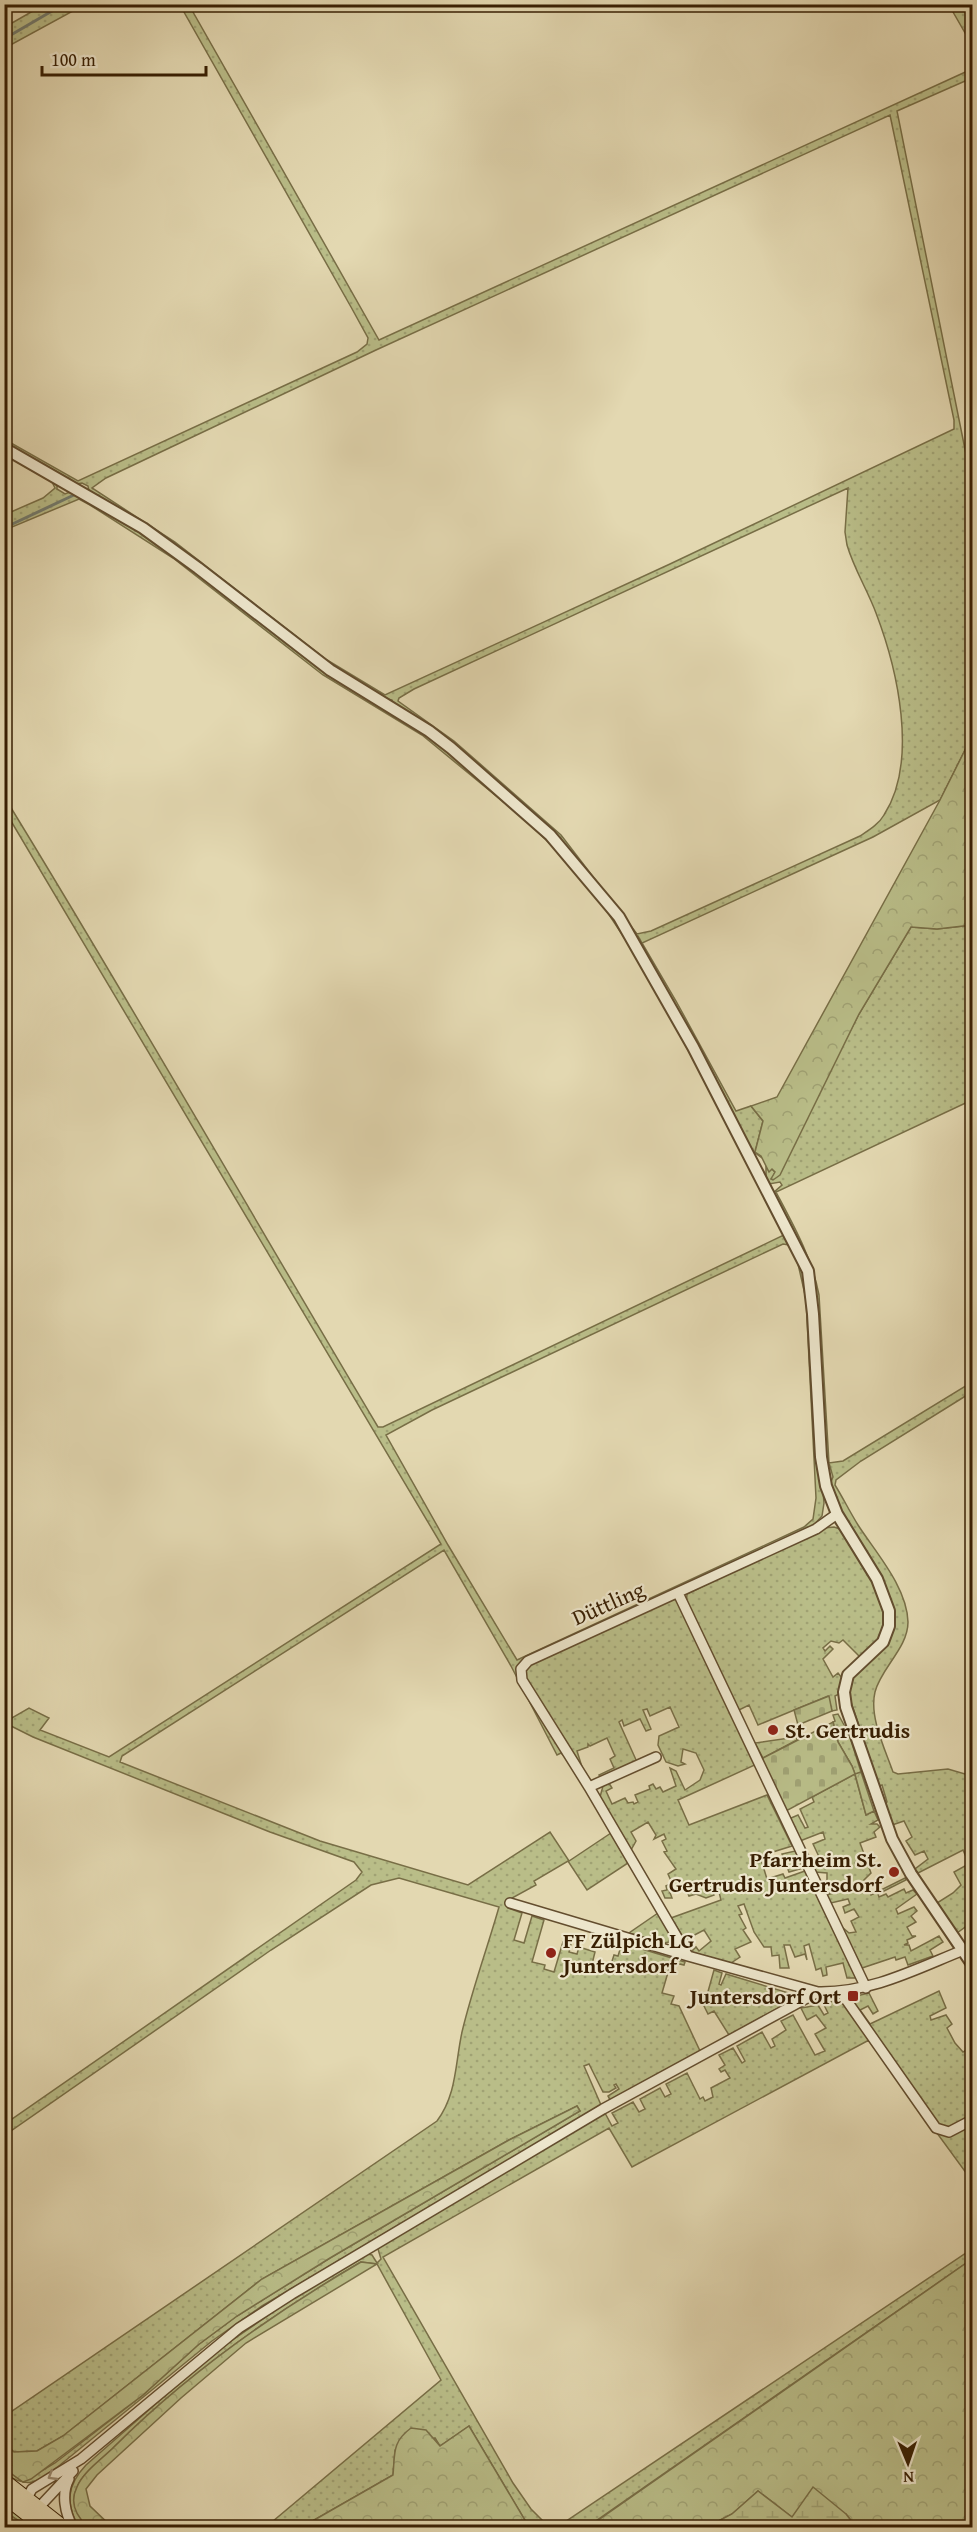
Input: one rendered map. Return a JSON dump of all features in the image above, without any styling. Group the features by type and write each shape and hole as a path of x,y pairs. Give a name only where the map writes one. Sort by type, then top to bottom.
{"main road":[{"path":"4,2481 45,2528"},
{"path":"4,2496 39,2507 64,2528"}],"street":[{"path":"4,448 142,528 198,568 330,670 429,731 550,835 614,909 693,1047 808,1271 812,1294 821,1457 826,1486 837,1514 878,1579 887,1601 890,1618 883,1642 848,1676 844,1692 846,1707 892,1839 911,1874 961,1951 972,1964"},
{"name":"Düttling","path":"688,1956 589,1787 522,1680 522,1666 528,1661 816,1529 837,1514"},
{"path":"678,1593 866,1988"},
{"path":"589,1787 656,1757"},
{"path":"510,1903 818,1992 866,1988 961,1951"},
{"path":"840,1991 936,2128 949,2132 972,2120"},
{"path":"24,2504 36,2486 81,2459 248,2323 372,2245 603,2109 818,1992"},
{"path":"73,2528 67,2514 64,2494 73,2471 81,2459"},
{"path":"39,2507 73,2471"}],"green space":[{"path":"45,4 84,5 5,48 5,27"},
{"path":"180,5 192,5 193,12 379,340 972,69 972,78 897,111 972,484 972,736 940,800 873,837 642,943 579,862 392,703 392,700 383,698 335,669 89,491 88,486 82,483 76,484 5,443 4,439 78,481 357,352 367,344 368,338","holes":["890,115 954,429 670,564 385,695 327,660 175,542 92,488 106,478 376,350","848,488 845,532 847,545 876,613 891,660 901,714 902,742 895,793 882,818 874,827 860,836 651,931 637,934 561,835 454,741 398,701 414,689"]},
{"path":"949,5 972,5 972,45"},
{"path":"5,450 57,483 57,489 65,494 70,492 117,515 425,733 545,834 602,899 658,988 805,1273 824,1503 822,1516 812,1527 519,1665 567,1759 561,1753 557,1755 511,1666 444,1550 122,1756 120,1762 320,1841 468,1885 550,1832 569,1861 611,1833 628,1863 587,1890 568,1861 534,1881 536,1885 512,1898 508,1908 522,1913 514,1940 524,1943 532,1916 544,1920 532,1962 545,1965 544,1969 554,1972 563,1942 571,1944 569,1952 577,1954 579,1947 595,1952 592,1964 605,1968 603,1972 608,1974 614,1955 618,1956 622,1943 685,1962 684,1965 671,1962 662,1993 674,1996 671,2004 679,2006 700,2051 610,2100 608,2096 619,2089 616,2084 614,2085 616,2088 603,2092 589,2064 584,2066 601,2105 262,2306 212,2341 60,2465 39,2479 27,2483 23,2482 55,2463 143,2395 198,2345 237,2316 330,2258 580,2111 577,2106 509,2140 262,2279 63,2436 37,2451 14,2452 5,2444 5,2416 437,2121 444,2111 452,2089 466,2016 499,1907 399,1878 371,1885 271,1950 5,2135 5,2124 356,1880 362,1872 354,1862 270,1832 33,1737 5,1723 5,1714 12,1718 29,1708 49,1718 40,1730 109,1757 441,1544 5,811 5,798 378,1427 383,1427 784,1235 707,1085 639,960 600,901 565,858 523,818 422,735 323,675 173,558 90,505 79,499 5,530 4,515 43,498 55,488 52,482 5,455","holes":["783,1244 789,1245 798,1264 806,1299 816,1498 813,1519 804,1527 517,1660 386,1435 432,1410"]},
{"path":"972,736 972,925 937,929 911,927 859,1014 780,1175 773,1180 771,1179 775,1172 772,1169 769,1172 761,1156 755,1152 763,1121 751,1106 777,1097 940,800"},
{"path":"972,925 972,1100 776,1192 807,1255 819,1295 829,1463 825,1459 814,1290 773,1193 782,1185 780,1182 769,1184 766,1167 769,1171 772,1169 775,1172 772,1180 859,1014 911,927 937,929"},
{"path":"642,943 676,1001 736,1111 751,1106 763,1121 755,1152 762,1158 750,1149 640,945"},
{"path":"972,1382 972,1392 861,1461 836,1480 835,1485 896,1583 906,1609 908,1622 904,1641 878,1683 874,1702 876,1722 893,1772 898,1774 948,1769 972,1776 972,1854 966,1857 963,1850 918,1873 915,1869 928,1859 924,1851 915,1855 906,1841 912,1837 904,1821 892,1825 884,1804 887,1802 882,1785 879,1786 849,1696 850,1682 893,1629 890,1597 883,1581 837,1506 830,1484 833,1477 829,1463 843,1461"},
{"path":"834,1527 843,1530 881,1598 885,1612 885,1626 881,1638 860,1657 843,1640 839,1643 831,1641 823,1648 825,1651 830,1646 833,1649 823,1659 833,1677 838,1673 842,1678 839,1694 835,1696 837,1710 832,1711 828,1696 758,1725 749,1705 737,1711 686,1607 687,1594 823,1528"},
{"path":"672,1599 677,1600 757,1764 678,1800 689,1825 767,1795 792,1846 760,1856 767,1879 783,1874 785,1878 805,1871 856,1978 847,1978 843,1963 826,1967 827,1975 823,1976 821,1968 816,1970 809,1944 804,1946 807,1960 805,1954 795,1957 790,1945 784,1945 789,1968 780,1968 779,1955 772,1956 771,1947 764,1947 754,1932 744,1904 738,1906 742,1914 739,1915 746,1928 743,1930 751,1942 735,1949 740,1957 731,1963 691,1952 696,1947 699,1951 711,1941 704,1930 685,1940 671,1918 721,1900 718,1888 712,1889 714,1895 706,1898 696,1894 689,1896 684,1885 669,1890 672,1898 665,1898 662,1891 667,1890 666,1886 672,1883 668,1874 676,1869 664,1852 667,1851 662,1841 666,1839 664,1834 654,1839 656,1835 648,1822 631,1832 636,1841 631,1850 600,1797 603,1786 609,1783 612,1788 606,1791 612,1804 625,1798 628,1803 633,1802 634,1804 638,1802 635,1795 650,1789 649,1786 653,1784 656,1789 660,1787 663,1792 676,1786 670,1768 676,1771 685,1790 700,1780 704,1770 696,1753 683,1749 681,1762 685,1764 678,1766 666,1762 658,1745 659,1736 679,1727 670,1707 650,1716 647,1709 643,1710 651,1729 646,1731 640,1719 624,1726 622,1720 619,1722 637,1762 601,1778 599,1775 614,1768 610,1759 615,1756 607,1738 590,1746 588,1744 588,1747 577,1751 582,1767 527,1682 524,1675 526,1666"},
{"path":"829,1696 832,1711 798,1725 794,1710"},
{"path":"838,1714 849,1734 861,1772 855,1775 866,1815 874,1811 878,1820 871,1824 877,1824 880,1827 874,1832 876,1837 860,1843 871,1873 864,1880 871,1895 905,1878 906,1880 878,1894 879,1897 886,1894 888,1897 904,1889 906,1893 913,1890 917,1894 896,1909 898,1914 914,1907 917,1911 911,1916 916,1922 907,1927 912,1936 916,1936 907,1940 908,1943 904,1945 909,1945 911,1951 939,1936 943,1942 930,1950 933,1956 908,1965 905,1957 896,1960 895,1957 862,1968 842,1927 849,1933 856,1932 851,1921 859,1917 854,1909 845,1913 843,1907 850,1904 848,1899 831,1903 826,1895 834,1893 825,1893 820,1881 827,1881 827,1873 815,1872 811,1864 821,1861 813,1844 825,1839 823,1832 800,1841 791,1821 791,1818 798,1815 805,1828 808,1827 800,1809 814,1802 812,1797 855,1774 838,1742 833,1715"},
{"path":"833,1722 838,1742 855,1774 786,1811 762,1762 763,1758"},
{"path":"796,1737 797,1740 763,1758 755,1743"},
{"path":"861,1772 874,1811 866,1815 855,1774"},
{"path":"795,1851 803,1868 789,1872 782,1854"},
{"path":"972,1862 972,1922 957,1933 937,1903 961,1885 954,1872"},
{"path":"658,1913 671,1935 669,1942 664,1943 629,1933"},
{"path":"714,1970 722,1973 719,1984 721,1985 726,1974 792,1994 793,2000 729,2035 714,2011 708,2014 704,2006"},
{"path":"939,1991 946,2008 930,2016 931,2020 946,2015 952,2024 947,2028 955,2043 963,2052 972,2046 970,2062 972,2067 972,2181 869,2040 632,2167 609,2128 383,2257 513,2483 531,2509 549,2527 529,2527 469,2426 440,2446 435,2438 395,2450 393,2475 302,2527 266,2527 441,2380 377,2264 361,2262 295,2303 231,2347 142,2420 93,2466 80,2481 75,2493 75,2509 88,2527 79,2527 70,2503 70,2495 75,2480 86,2465 215,2352 302,2292 368,2254 372,2255 377,2263 381,2259 378,2249 381,2246 605,2113 612,2126 618,2123 612,2113 633,2102 639,2112 645,2109 640,2099 660,2088 665,2097 671,2094 666,2084 687,2073 700,2099 703,2097 705,2101 713,2097 711,2088 730,2078 725,2070 721,2072 719,2069 725,2065 719,2055 733,2048 742,2063 745,2061 737,2046 762,2032 771,2048 775,2046 772,2039 786,2030 781,2021 793,2015 815,2055 825,2051 815,2034 826,2028 816,2015 807,2020 801,2008 818,2005 824,2015 828,2013 824,2005 826,2003 869,1993 878,2011 873,2014 868,2006 860,2010 870,2024"},
{"path":"577,2106 580,2111 330,2258 237,2316 198,2345 143,2395 31,2479 23,2482 5,2469 5,2444 14,2452 37,2451 63,2436 262,2279 509,2140"},
{"path":"972,2249 972,2259 587,2527 556,2528"},
{"path":"972,2259 972,2527 856,2527 846,2514 792,2517 758,2491 732,2514 707,2527 587,2528"},
{"path":"361,2262 377,2264 246,2343 181,2398 97,2475 86,2489 90,2506 112,2527 88,2527 84,2523 75,2509 74,2499 80,2481 93,2466 142,2420 201,2370 263,2324"},
{"path":"469,2426 529,2527 302,2527 393,2475 397,2443 411,2428 426,2430 440,2446"},
{"path":"5,2469 23,2482 5,2473"},
{"path":"813,2487 846,2514 856,2527 707,2527 732,2514 758,2491 792,2517"},
{"path":"4,2505 35,2527 28,2527 5,2512"},
{"path":"5,2512 28,2527 5,2527"}],"waterway":[{"path":"4,39 64,4"},
{"path":"4,528 76,494"}],"place":[{"name":"St. Gertrudis","path":"773,1730"},
{"name":"Pfarrheim St. Gertrudis Juntersdorf","path":"894,1872"},
{"name":"FF Zülpich LG Juntersdorf","path":"551,1953"},
{"name":"Juntersdorf Ort","path":"853,1996"}]}
